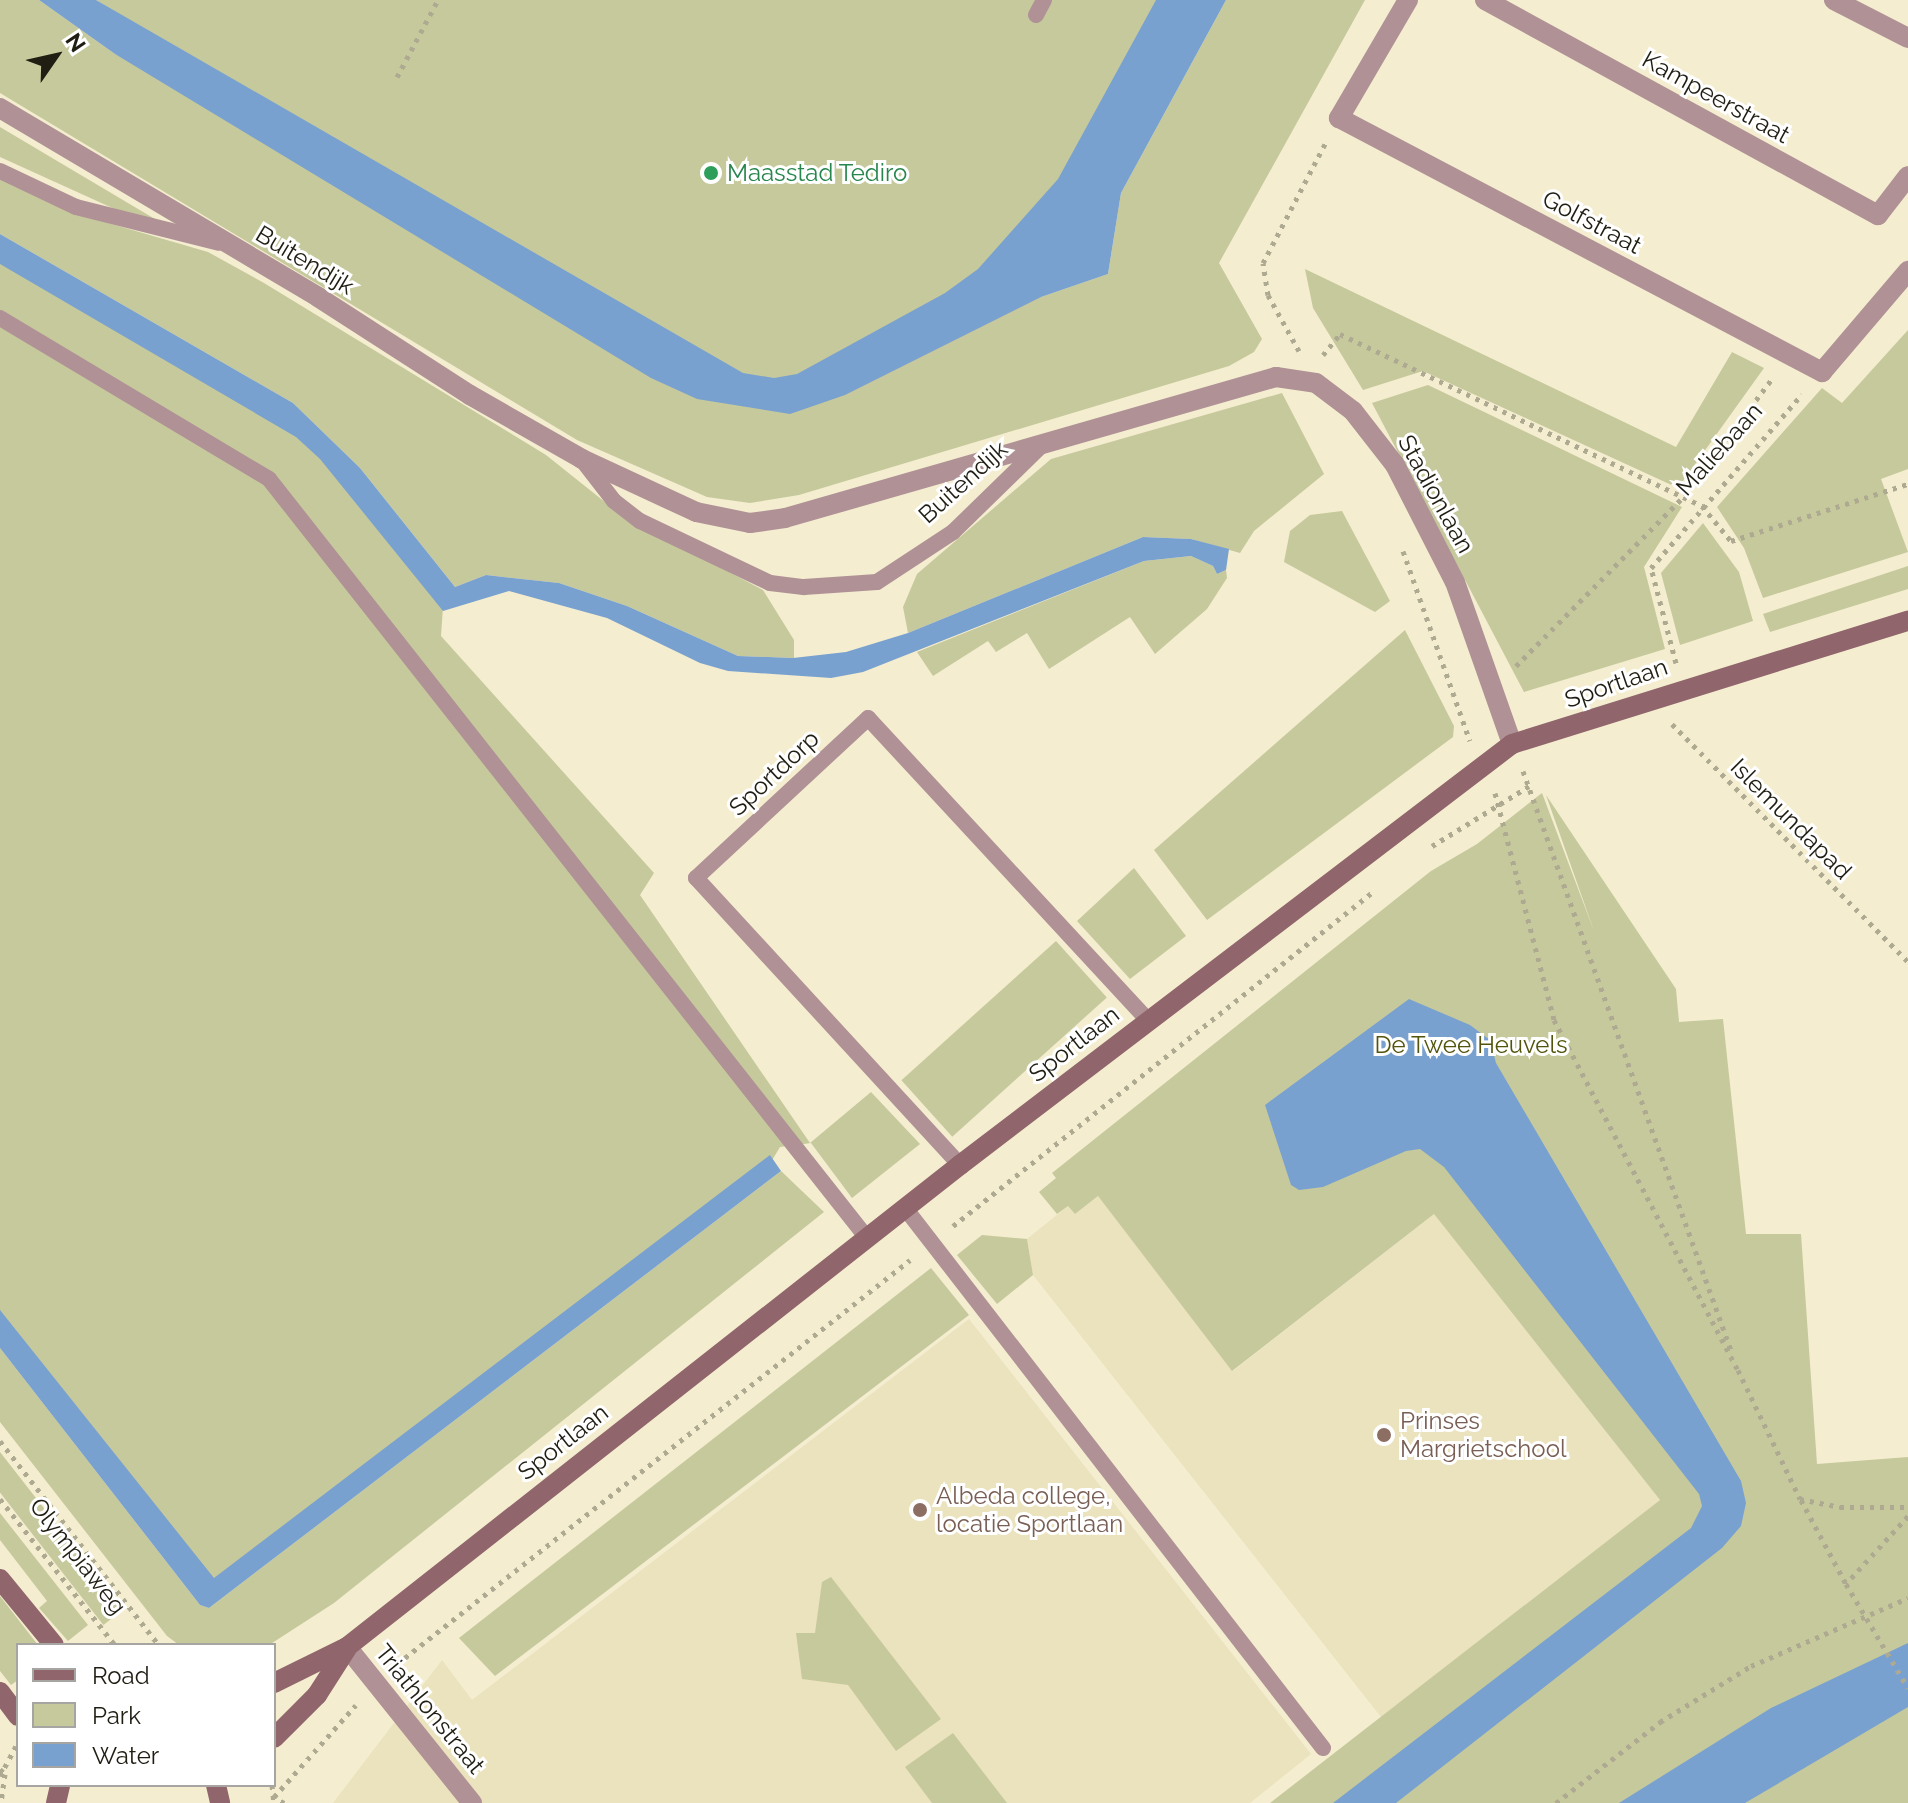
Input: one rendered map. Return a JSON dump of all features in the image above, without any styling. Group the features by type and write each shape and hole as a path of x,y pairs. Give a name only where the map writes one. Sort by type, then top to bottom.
{"street":[{"path":"1339,118 1408,0"},
{"name":"Kampeerstraat","path":"1485,0 1878,215 1908,176"},
{"path":"1834,0 1908,38"},
{"name":"Buitendijk","path":"0,108 582,459 696,512 750,523 785,518 1276,377 1313,378"},
{"name":"Golfstraat","path":"1339,118 1822,372"},
{"path":"1822,372 1908,271"},
{"name":"Stadionlaan","path":"1313,378 1353,411 1395,465 1455,582 1512,744"},
{"name":"Sportlaan","path":"276,1682 347,1647 960,1165 1512,744 1683,687 1908,621"},
{"path":"0,1579 52,1643"},
{"name":"Sportlaan","path":"276,1736 317,1695 347,1647"},
{"name":"Triathlonstraat","path":"347,1647 472,1803"},
{"path":"0,1692 16,1713"}],"lane":[{"path":"0,171 76,207 228,245"},
{"path":"0,318 269,479 867,1238"},
{"name":"Buitendijk","path":"582,459 614,501 640,521 770,583 804,587 877,582 953,532 1042,445"},
{"name":"Sportdorp","path":"960,1165 696,878 868,718 1148,1020"},
{"path":"905,1208 1323,1748"}],"path":[{"path":"397,77 438,0"},
{"path":"1313,378 1261,276 1265,254 1339,118"},
{"path":"1313,378 1340,334 1684,496 1702,506 1731,541 1908,484"},
{"path":"1493,690 1684,496 1789,356"},
{"name":"Maliebaan","path":"1683,687 1651,568 1822,372"},
{"path":"1402,547 1413,590 1481,768 1502,805 1531,944 1554,1020 1739,1372 1800,1499 1869,1626 1908,1688"},
{"name":"Islemundapad","path":"1649,700 1908,962"},
{"path":"1512,744 1739,1372"},
{"path":"1424,851 1529,786"},
{"path":"284,1803 274,1800 375,1681 1377,888"},
{"path":"0,1441 157,1643"},
{"name":"Olympiaweg","path":"0,1499 113,1643"},
{"path":"1800,1499 1840,1507 1908,1507"},
{"path":"1846,1584 1908,1516"},
{"path":"1556,1803 1660,1722 1751,1666 1863,1614 1908,1598"},
{"path":"1,1803 2,1773 16,1746"}],"shaded area":[{"name":"Prinses Margrietschool","path":"1098,1196 1233,1371 1434,1214 1660,1500 1381,1717 1033,1275 1027,1239 1068,1206 1075,1214"},
{"name":"Albeda college, locatie Sportlaan","path":"969,1319 1311,1754 1250,1803 333,1803 442,1660 472,1700"}],"green space":[{"path":"0,0 39,0 115,54 705,375 96,0 1187,0 1041,297 1108,274 1121,193 1226,0 1365,0 1219,263 1262,339 1254,352 1229,366 799,495 750,503 707,497 577,440 0,93"},
{"path":"0,127 165,225 130,216 0,157"},
{"path":"0,177 98,220 208,252 264,283 546,455 620,514 763,590 794,640 794,658 738,656 627,606 559,583 486,575 455,587 360,468 293,403 0,234"},
{"path":"0,254 287,418 444,592 441,636 654,873 640,895 810,1143 871,1092 920,1144 852,1198 811,1143 780,1147 765,1172 214,1589 0,1325"},
{"path":"1305,269 1676,447 1732,352 1764,368 1678,488 1423,371 1363,390 1313,308"},
{"path":"1908,330 1908,469 1881,479 1908,552 1763,598 1744,548 1717,507 1822,388 1842,403"},
{"path":"1428,385 1682,507 1644,567 1665,649 1524,692 1372,403"},
{"path":"1282,393 1324,474 1254,531 1240,553 1191,539 1143,537 908,633 903,607 917,574 1051,459"},
{"path":"1342,511 1390,601 1375,612 1284,562 1290,531 1310,515"},
{"path":"1703,523 1739,572 1753,621 1680,645 1661,573"},
{"path":"1191,556 1213,566 1217,574 1226,570 1227,578 1207,609 1155,654 1130,617 1049,669 1027,633 996,652 988,641 933,676 917,652 1144,561"},
{"path":"1908,566 1908,589 1770,632 1763,614"},
{"path":"1405,630 1454,726 1453,737 1207,920 1154,850"},
{"name":"De Twee Heuvels","path":"1542,793 1594,931 1546,795 1676,989 1679,1022 1723,1019 1746,1234 1801,1234 1817,1464 1908,1457 1908,1803 1270,1803 1660,1500 1434,1214 1232,1371 1098,1196 1075,1214 1068,1206 1057,1214 1039,1192 1056,1178 1052,1173 1431,871 1477,844"},
{"path":"1134,868 1186,936 1130,979 1077,921"},
{"path":"1056,941 1107,997 952,1137 901,1080"},
{"path":"781,1171 824,1212 334,1603 272,1643 176,1643 167,1636 0,1422 0,1348 200,1605 209,1608"},
{"path":"982,1235 1027,1239 1033,1275 997,1304 957,1255"},
{"path":"931,1268 969,1315 495,1676 459,1638"},
{"path":"0,1452 123,1610 103,1625 0,1493"},
{"path":"0,1513 88,1625 68,1641 39,1608 47,1601 0,1540"},
{"path":"831,1577 941,1719 896,1751 848,1685 802,1679 796,1633 815,1633 822,1582"},
{"path":"0,1596 36,1643 16,1643 16,1681 11,1685 0,1671"},
{"path":"953,1733 1007,1803 932,1803 905,1767"}],"water":[{"path":"39,0 96,0 743,373 774,378 797,374 945,293 978,269 1058,179 1156,0 1226,0 1121,193 1108,274 1041,297 845,395 790,414 697,399 651,378 115,54"},
{"path":"0,234 293,403 360,468 455,587 486,575 559,583 627,606 738,656 793,658 846,652 908,633 1143,537 1191,539 1229,549 1226,570 1217,574 1213,566 1191,556 1144,561 863,672 831,678 728,671 700,663 607,618 509,591 443,611 320,459 296,437 0,264"},
{"path":"1409,999 1470,1025 1490,1040 1496,1063 1741,1481 1746,1503 1741,1526 1722,1548 1396,1803 1333,1803 1691,1528 1702,1506 1699,1494 1444,1167 1420,1149 1406,1151 1323,1187 1299,1190 1291,1185 1265,1105"},
{"path":"770,1155 781,1171 209,1608 200,1605 0,1348 0,1310 214,1578"},
{"path":"1908,1643 1908,1707 1745,1803 1619,1803 1771,1708"}],"place":[{"name":"Maasstad Tediro","path":"711,173"},
{"name":"Prinses Margrietschool","path":"1384,1435"},
{"name":"Albeda college, locatie Sportlaan","path":"920,1510"}]}
